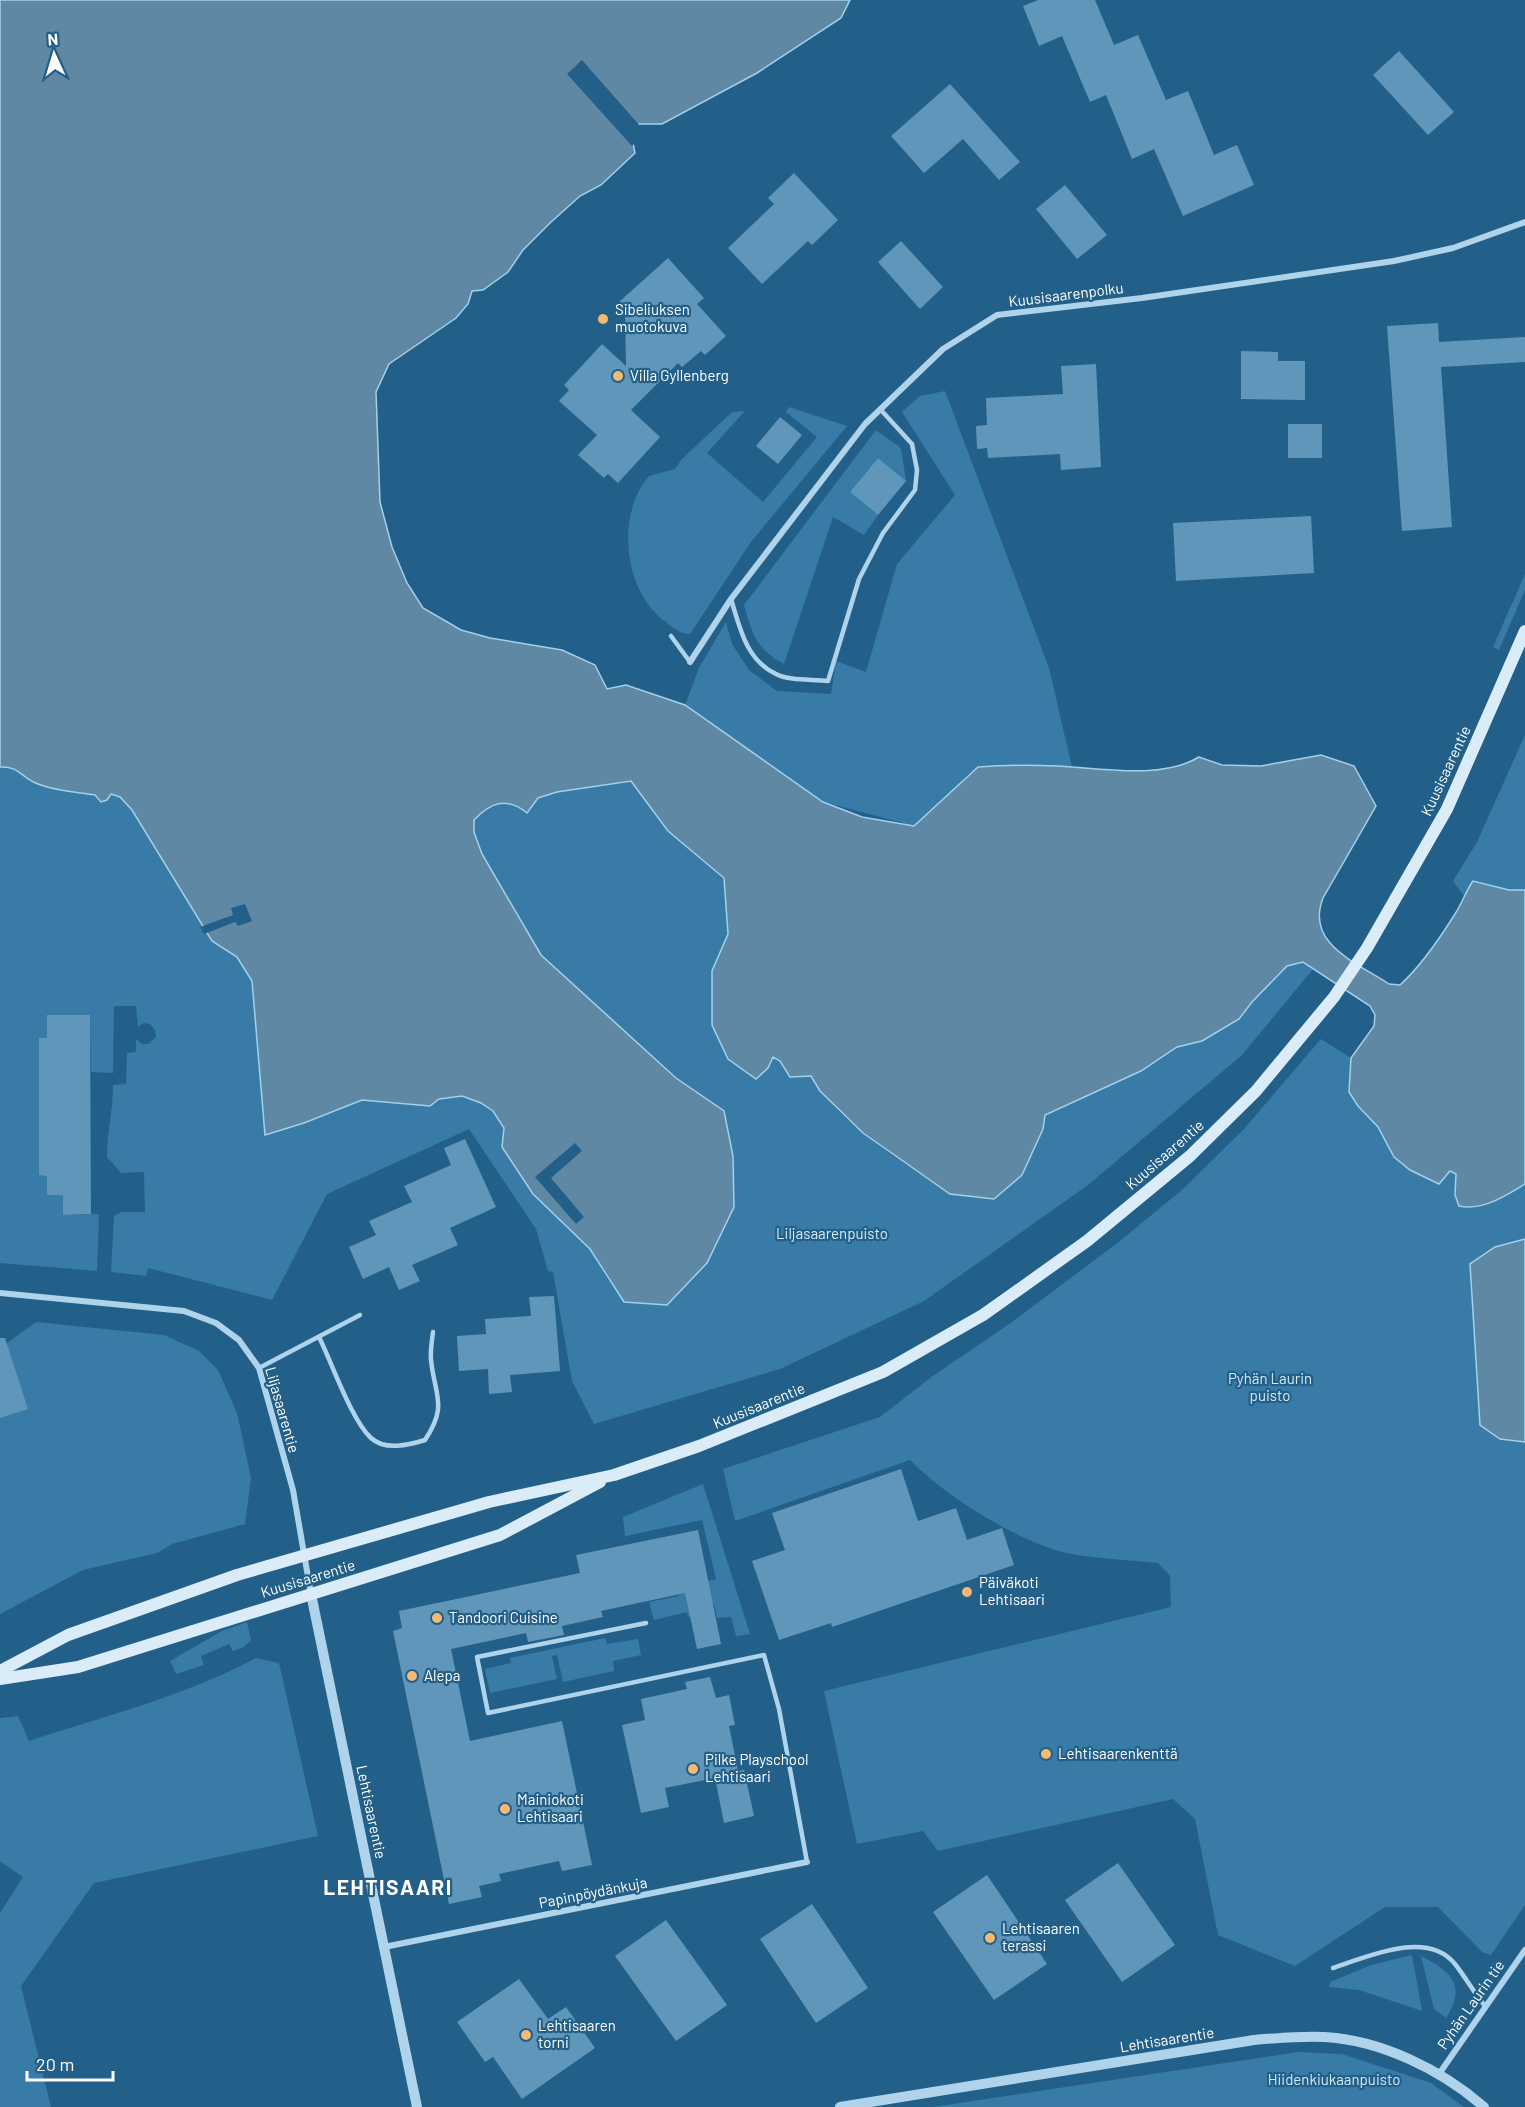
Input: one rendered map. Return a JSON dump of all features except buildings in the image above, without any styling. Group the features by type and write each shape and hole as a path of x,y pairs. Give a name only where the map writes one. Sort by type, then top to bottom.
{"main road":[{"name":"Kuusisaarentie","path":"0,1671 68,1635 237,1575 489,1502 614,1475 699,1446 883,1372 983,1315 1087,1241 1190,1156 1256,1091 1334,997 1367,948 1447,809 1525,631"},
{"name":"Kuusisaarentie","path":"0,1679 78,1666 500,1535 614,1475"}],"street":[{"name":"Kuusisaarenpolku","path":"690,662 731,599 865,424 943,350 997,315 1142,298 1395,261 1453,248 1525,222"},
{"name":"Liljasaarentie","path":"0,1293 184,1311 216,1323 239,1340 259,1368 293,1490 311,1594"},
{"name":"Lehtisaarentie","path":"311,1594 417,2107"},
{"name":"Papinpöydänkuja","path":"384,1947 807,1862"},
{"name":"Pyhän Laurin tie","path":"1439,2074 1525,1950"},
{"name":"Lehtisaarentie","path":"840,2107 1282,2038 1326,2037 1359,2043 1400,2056 1439,2074 1484,2107"}],"lane":[{"path":"731,599 743,638 756,661 777,675 828,681 860,579 883,533 915,490 917,470 912,444 880,409"},
{"path":"671,636 690,662"},
{"path":"259,1368 360,1316"},
{"path":"319,1337 359,1422 372,1439 392,1446 406,1446 425,1440 436,1423 439,1412 431,1359 433,1332"},
{"path":"646,1623 477,1657 488,1713 764,1655 779,1708 807,1862"},
{"path":"1332,1968 1400,1947 1430,1949 1454,1962 1485,2006"}],"green space":[{"path":"945,391 1049,668 1072,767 1056,766 968,774 949,796 914,826 824,802 685,705 699,668 726,622 732,644 749,670 777,691 831,694 836,661 866,672 897,564 955,495 902,412 920,396"},
{"path":"789,407 847,426 751,542 690,634 680,632 652,609 633,573 628,532 631,511 638,492 649,476 675,469 681,460 732,412 745,411 707,453 763,502 817,437 786,412"},
{"path":"876,430 901,448 906,481 878,458 850,492 878,515 864,535 833,517 784,664 767,652 756,640 744,605"},
{"path":"1525,574 1525,590 1499,650 1493,647"},
{"path":"1525,735 1525,942 1469,903 1453,881 1477,842"},
{"name":"Liljasaarenpuisto","path":"0,767 12,768 32,782 46,787 90,794 107,800 110,793 120,797 132,810 212,941 237,957 252,981 265,1134 304,1123 362,1100 462,1096 481,1103 493,1111 504,1128 502,1147 533,1193 590,1249 611,1284 734,1207 733,1156 724,1111 676,1078 541,955 482,854 474,832 474,821 487,807 502,802 519,806 557,792 632,781 668,831 724,878 728,934 712,971 768,1068 772,1056 780,1061 790,1077 811,1076 839,1112 856,1127 950,1194 1043,1129 1045,1115 1141,1071 1177,1047 1202,1041 1239,1019 1287,966 1303,962 1313,969 1242,1055 1088,1185 924,1301 780,1369 594,1424 572,1381 553,1272 548,1271 536,1229 469,1129 327,1194 272,1300 148,1268 146,1276 111,1272 114,1216 122,1212 145,1212 144,1172 121,1173 107,1157 113,1085 126,1084 127,1053 136,1052 136,1039 142,1044 148,1044 156,1037 155,1030 150,1024 143,1023 138,1027 136,1006 114,1006 113,1073 91,1072 90,1015 47,1015 47,1038 39,1038 39,1175 47,1175 48,1195 63,1195 64,1215 99,1214 97,1271 0,1263"},
{"name":"Pyhän Laurin puisto","path":"1321,1039 1351,1058 1350,1092 1358,1106 1378,1127 1394,1157 1456,1174 1455,1195 1504,1196 1525,1184 1525,1239 1495,1247 1470,1264 1480,1425 1500,1439 1525,1442 1525,1905 1491,1955 1482,1952 1438,1907 1385,1907 1295,1966 1218,1935 1195,1819 1173,1799 938,1851 923,1831 857,1844 824,1691 1171,1607 1170,1576 1158,1563 1071,1554 1030,1540 963,1503 910,1460 735,1521 723,1469 880,1417 930,1378 1012,1322 1120,1241 1183,1189 1244,1129"},
{"path":"36,1322 164,1335 199,1351 218,1370 237,1413 251,1478 245,1524 172,1544 157,1553 83,1570 0,1614 0,1418 7,1343"},
{"path":"703,1484 750,1634 736,1636 731,1617 717,1618 714,1604 703,1606 703,1612 688,1617 687,1612 654,1620 649,1602 679,1596 678,1589 716,1579 702,1520 625,1536 623,1517"},
{"path":"247,1622 251,1640 244,1647 233,1651 229,1644 201,1656 204,1665 176,1674 170,1661 222,1631"},
{"path":"605,1638 607,1644 638,1639 641,1655 613,1661 614,1671 563,1682 557,1655 552,1656 557,1679 490,1693 485,1669 511,1663 510,1658"},
{"path":"256,1658 279,1663 318,1836 94,1883 21,1986 51,2107 0,2107 0,1913 23,1877 0,1861 0,1718 18,1716 29,1741 173,1694"},
{"path":"1412,1955 1422,2011 1359,1990 1329,1987 1330,1982 1371,1965"},
{"path":"1421,1956 1441,1968 1453,1981 1455,1997 1446,2018 1434,2009"},
{"name":"Hiidenkiukaanpuisto","path":"1299,2052 1342,2054 1431,2083 1464,2107 933,2107"}],"shaded area":[{"path":"0,0 850,0 841,18 757,73 662,124 639,124 631,133 635,153 601,185 580,196 550,223 523,250 508,272 483,290 472,291 468,304 456,318 389,364 376,392 380,502 392,547 407,583 423,608 461,630 490,638 562,650 595,665 607,689 626,685 685,705 823,802 862,817 914,826 978,767 1037,765 1130,771 1167,768 1199,757 1222,765 1261,766 1321,755 1354,766 1376,806 1323,898 1319,914 1321,928 1327,940 1349,959 1389,984 1400,985 1437,942 1473,881 1509,890 1525,890 1525,1184 1502,1198 1485,1204 1459,1206 1455,1195 1456,1174 1450,1171 1439,1184 1410,1170 1394,1157 1378,1127 1358,1106 1349,1092 1351,1058 1374,1026 1375,1015 1370,1006 1303,962 1287,966 1239,1019 1202,1041 1177,1047 1141,1071 1045,1115 1043,1129 1022,1175 994,1199 950,1194 863,1133 820,1091 811,1076 790,1077 780,1061 773,1057 768,1068 756,1079 728,1059 712,1025 712,971 728,934 724,878 668,831 631,781 557,792 538,798 527,813 505,803 492,806 474,820 474,832 482,854 541,955 676,1078 724,1111 733,1156 734,1207 707,1263 667,1305 624,1302 590,1249 533,1194 502,1147 504,1128 493,1111 481,1103 462,1096 439,1099 430,1106 362,1100 304,1123 265,1135 252,981 237,957 212,941 132,810 120,797 111,794 107,800 101,802 95,795 45,786 32,782 12,768 0,767"},
{"path":"1525,1239 1525,1442 1500,1439 1480,1425 1470,1264 1495,1247"}],"pier":[{"path":"582,60 641,127 634,134 635,143 632,146 567,74"},
{"path":"245,904 252,921 238,926 235,922 204,934 200,927 233,915 231,908"},
{"path":"575,1143 582,1151 551,1178 584,1217 576,1224 535,1177"}],"place":[{"name":"Sibeliuksen muotokuva","path":"603,319"},
{"name":"Villa Gyllenberg","path":"618,376"},
{"name":"Päiväkoti Lehtisaari","path":"967,1592"},
{"name":"Tandoori Cuisine","path":"437,1618"},
{"name":"Alepa","path":"412,1676"},
{"name":"Lehtisaarenkenttä","path":"1046,1754"},
{"name":"Pilke Playschool Lehtisaari","path":"693,1769"},
{"name":"Mainiokoti Lehtisaari","path":"505,1809"},
{"name":"Lehtisaaren terassi","path":"990,1938"},
{"name":"Lehtisaaren torni","path":"526,2035"}],"district":[{"name":"LEHTISAARI","path":"388,1888"}]}
